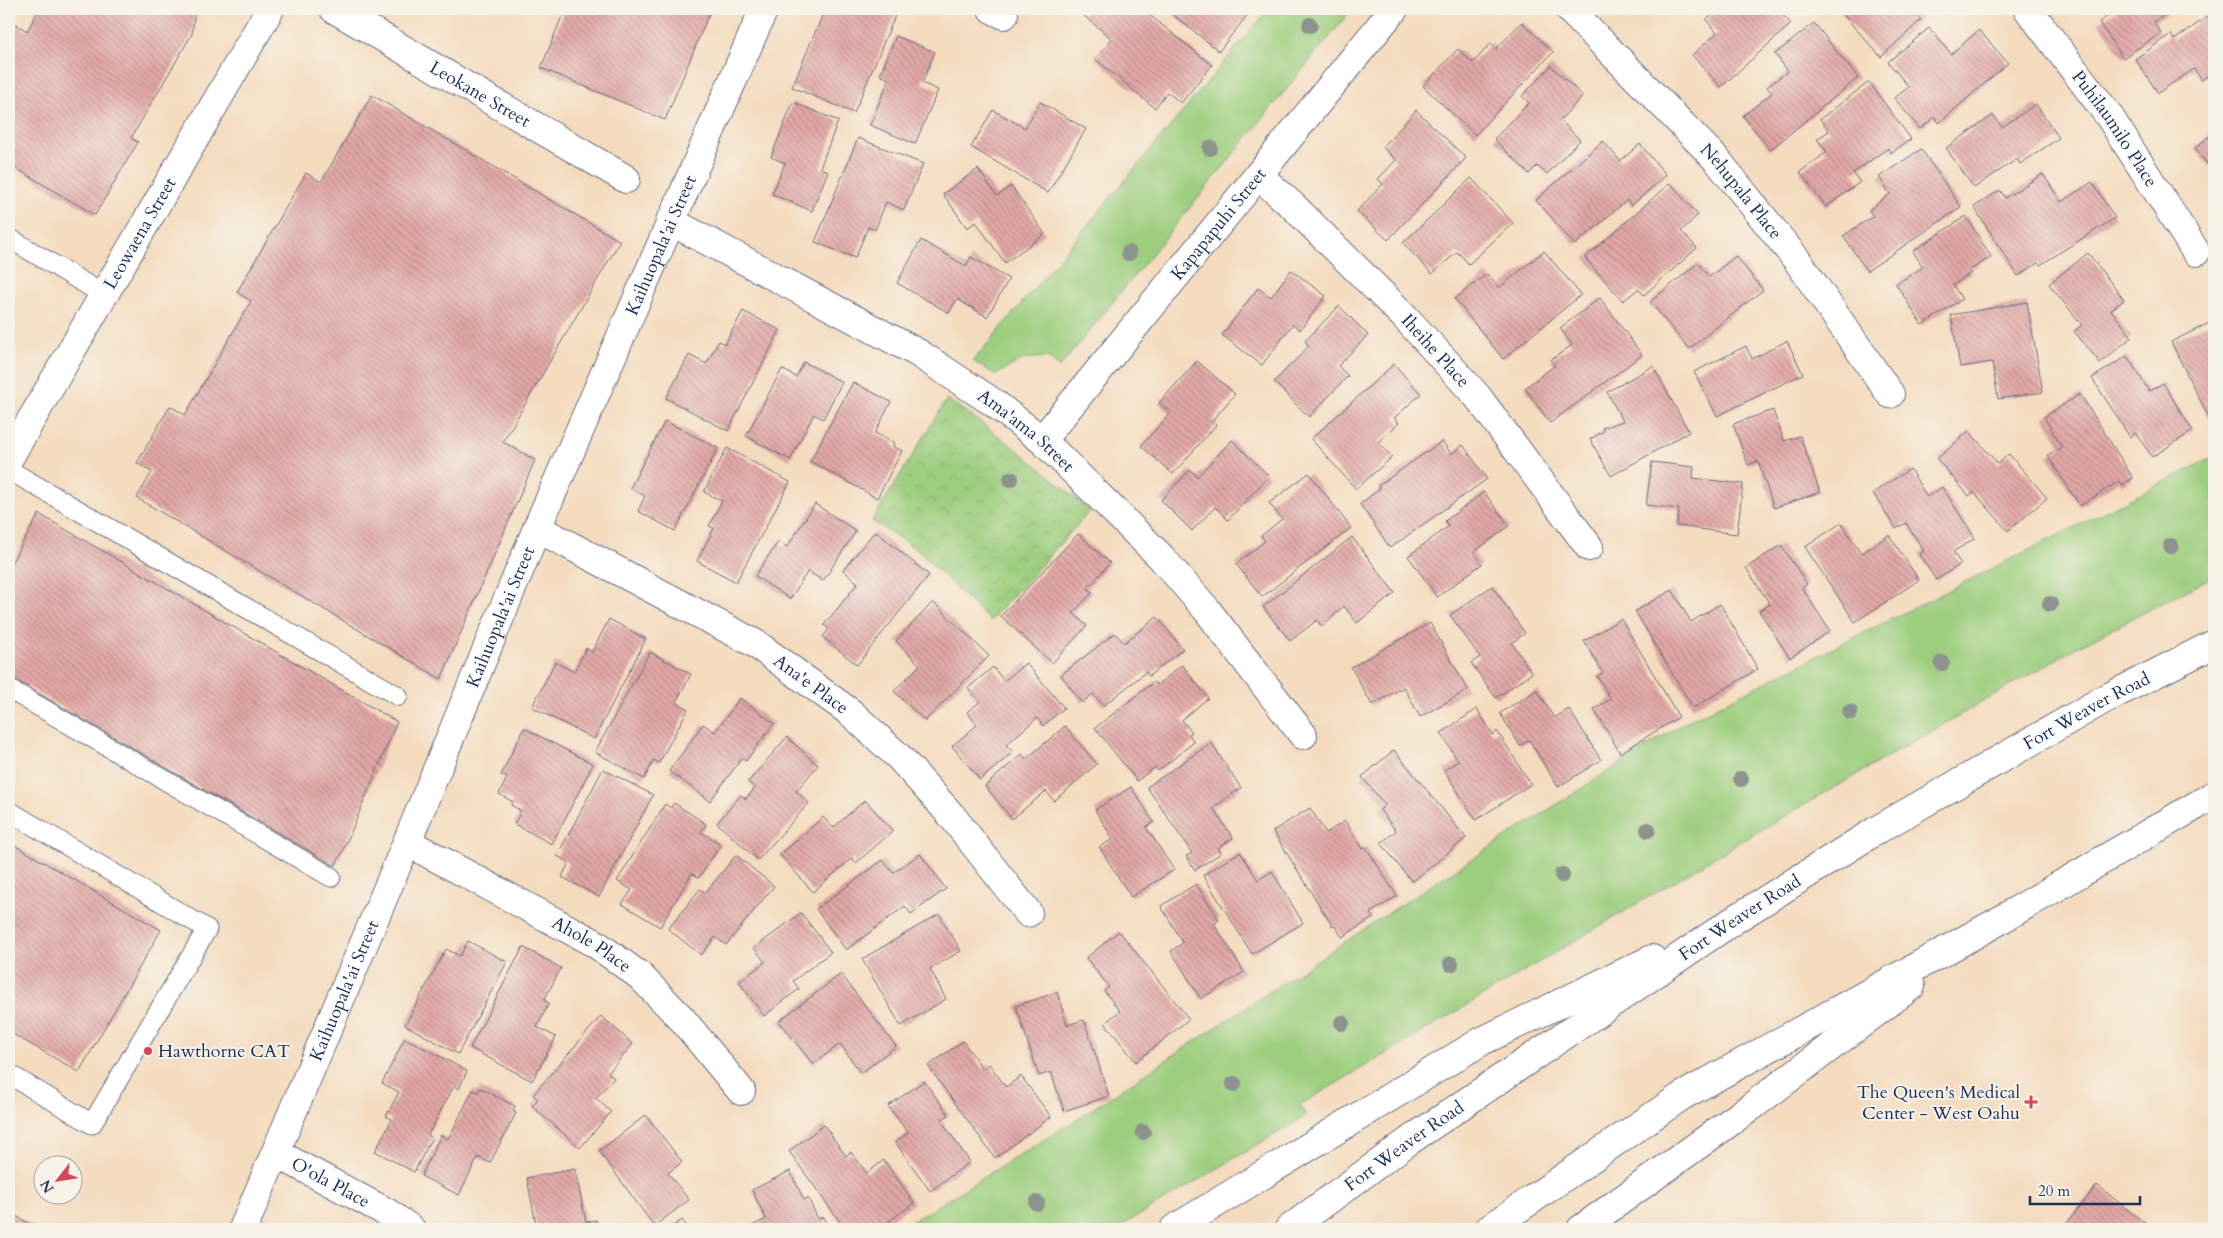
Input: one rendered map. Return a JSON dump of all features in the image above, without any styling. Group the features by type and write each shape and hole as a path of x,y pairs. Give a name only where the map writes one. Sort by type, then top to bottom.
{"main road":[{"name":"Leowaena Street","path":"9,458 270,9"},
{"name":"Leokane Street","path":"334,9 626,179"},
{"name":"Kaihuopala'ai Street","path":"243,1229 407,842 537,528 764,9"},
{"name":"Kapapapuhi Street","path":"1042,440 1394,9"},
{"name":"Nehupala Place","path":"1569,9 1717,160 1797,260 1890,394"},
{"name":"Puhilaumilo Place","path":"2028,9 2109,116 2196,252"},
{"name":"Iheihe Place","path":"1258,176 1294,207 1405,317 1477,396 1589,547"},
{"name":"Ama'ama Street","path":"670,221 918,354 994,403 1042,440 1161,557 1207,610 1302,735"},
{"name":"Ana'e Place","path":"537,528 756,644 851,713 900,758 951,815 1028,913"},
{"name":"Fort Weaver Road","path":"1289,1229 1409,1141 1737,918 1877,830 2103,700 2214,644"},
{"path":"1489,1229 1682,1096 1990,926 2214,795"},
{"name":"Ahole Place","path":"407,842 596,944 640,976 682,1019 741,1091"},
{"path":"1174,1229 1482,1041 1737,918"},
{"path":"1581,1229 1751,1106 1990,926"},
{"name":"O'ola Place","path":"276,1153 388,1213 411,1229"}],"lane":[{"path":"9,238 104,295"},
{"path":"9,470 398,696"},
{"path":"9,689 331,877"},
{"path":"9,812 207,929 92,1124 9,1074"}],"green space":[{"path":"1269,9 1352,9 1059,368 1048,357 1023,359 996,375 973,361"},
{"path":"947,399 1021,453 1090,511 990,621 914,547 872,521"},
{"path":"2214,457 2214,576 2079,646 1747,838 1300,1105 1306,1116 1116,1229 900,1229 1068,1125 1402,904 1682,724"}],"building":[{"path":"39,9 195,9 192,34 131,138 138,142 95,215 9,164 9,20 27,31"},
{"path":"565,9 711,9 665,120 541,68"},
{"path":"825,9 838,9 851,14 853,9 893,9 897,11 854,113 792,87"},
{"path":"1088,9 1142,9 1212,65 1181,103 1167,92 1155,108 1095,59 1112,39 1083,15"},
{"path":"1177,9 1244,9 1249,13 1219,51 1172,14"},
{"path":"1709,9 1777,9 1791,24 1721,87 1692,55 1717,33 1706,20 1713,13"},
{"path":"1838,9 1911,9 1921,20 1881,57"},
{"path":"2119,9 2173,9 2154,22 2161,33 2123,58 2099,22"},
{"path":"2180,9 2190,9 2183,14"},
{"path":"2214,12 2214,71 2202,80 2194,69 2158,93 2135,59 2171,34 2174,40"},
{"path":"1522,22 1553,52 1475,135 1423,86 1458,49 1473,63 1491,43 1496,49"},
{"path":"1814,23 1858,78 1770,150 1743,116 1772,93 1767,87 1788,71 1775,54"},
{"path":"1929,28 1951,54 1979,30 2008,63 1939,123 1935,117 1920,129 1894,98 1909,87 1888,62"},
{"path":"896,36 935,52 922,83 938,90 915,144 870,125 889,79 880,75"},
{"path":"1551,66 1583,96 1560,120 1580,140 1547,174 1537,166 1529,174 1494,139 1529,103 1522,96"},
{"path":"1869,82 1911,139 1891,153 1888,148 1853,173 1860,182 1826,207 1800,172 1827,152 1817,139 1829,131 1820,119"},
{"path":"372,95 620,241 503,442 535,460 441,679 137,498 152,472 137,463 170,406 185,415 251,301 237,292 306,173 321,182"},
{"path":"793,102 838,121 820,168 828,171 812,211 772,194 785,163 771,157"},
{"path":"1040,102 1086,129 1048,193 971,147 993,110 1025,128"},
{"path":"2036,104 2059,138 2020,164 2017,159 1974,188 1946,148 1993,115 2002,127"},
{"path":"1416,110 1466,158 1388,240 1357,211 1383,184 1378,179 1396,160 1383,147"},
{"path":"2214,132 2214,173 2195,148"},
{"path":"858,138 923,164 904,210 886,202 875,230 868,227 855,258 815,242"},
{"path":"1603,141 1620,161 1640,144 1666,175 1631,206 1627,200 1575,245 1536,200"},
{"path":"1921,149 1961,207 1867,271 1843,236 1873,216 1869,210 1890,194 1879,177"},
{"path":"978,169 997,196 1011,186 1045,234 1005,263 976,222 967,228 943,194"},
{"path":"2043,174 2061,202 2092,182 2115,218 2040,265 2038,263 2018,276 1974,207 2000,190 2005,198"},
{"path":"1471,178 1513,223 1469,264 1457,252 1432,274 1403,243"},
{"path":"1670,183 1698,215 1681,231 1697,248 1644,295 1638,289 1623,301 1585,258"},
{"path":"1966,216 1991,257 1970,270 1971,273 1953,285 1962,299 1922,325 1896,284 1923,267 1913,251"},
{"path":"921,240 966,266 971,257 1009,279 987,317 957,299 949,313 897,283"},
{"path":"1544,251 1581,295 1503,359 1455,299 1487,274 1499,288"},
{"path":"2088,253 2124,300 2111,310 2132,337 2100,363 2074,331 2082,325 2049,284"},
{"path":"1736,256 1763,290 1689,349 1650,302 1698,263 1709,277"},
{"path":"1291,270 1326,296 1300,330 1293,324 1262,365 1222,335 1258,288 1271,297"},
{"path":"1600,298 1642,355 1550,423 1525,388 1555,365 1551,360 1572,345 1560,328"},
{"path":"2027,302 2043,392 1998,399 1992,362 1960,367 1951,315"},
{"path":"1339,306 1368,335 1338,366 1348,376 1309,417 1274,382 1309,346 1305,341"},
{"path":"743,311 780,330 728,431 666,398 689,355 706,364 719,341 725,344"},
{"path":"2209,323 2214,332 2214,428 2171,342"},
{"path":"1787,341 1803,374 1717,416 1694,372 1746,346 1752,359"},
{"path":"2127,356 2149,391 2163,383 2193,431 2152,457 2136,433 2130,437 2092,378"},
{"path":"1197,361 1235,394 1212,421 1216,425 1173,474 1141,446 1170,413 1159,403"},
{"path":"804,362 842,382 823,419 814,414 790,460 746,436 782,369 796,377"},
{"path":"1394,364 1421,394 1394,418 1399,423 1378,442 1392,457 1356,489 1311,439"},
{"path":"1653,366 1689,432 1611,476 1590,439 1604,431 1602,428 1623,421 1607,392"},
{"path":"853,382 891,402 875,433 894,443 893,446 902,451 877,498 810,461"},
{"path":"2080,394 2133,478 2122,485 2119,481 2080,506 2048,456 2062,447 2044,417"},
{"path":"1773,410 1784,441 1800,436 1820,492 1774,508 1758,461 1748,465 1733,424"},
{"path":"665,421 718,448 675,531 638,511 645,496 630,488"},
{"path":"1969,431 1998,464 2009,454 2047,498 2008,531 1974,492 1969,496 1937,459"},
{"path":"1232,440 1269,476 1228,520 1215,507 1192,531 1161,500 1190,470 1197,477"},
{"path":"1442,441 1451,454 1463,445 1487,479 1390,548 1360,504 1380,489 1378,486"},
{"path":"727,448 790,482 736,582 697,561 714,528 709,526 722,501 704,492"},
{"path":"1652,462 1694,467 1693,478 1743,484 1737,534 1677,526 1679,509 1646,505"},
{"path":"1910,469 1927,497 1942,487 1975,538 1953,552 1961,564 1936,580 1919,554 1924,551 1906,523 1896,529 1873,493"},
{"path":"1309,473 1351,528 1262,597 1236,564 1265,541 1261,536 1282,519 1269,503"},
{"path":"1484,492 1509,526 1474,552 1482,564 1437,597 1408,556 1449,526 1445,521"},
{"path":"815,504 856,531 823,581 808,571 790,599 755,576 778,542 787,547"},
{"path":"39,514 397,722 335,866 9,676 9,567"},
{"path":"1841,523 1861,554 1889,535 1919,580 1855,622 1805,547"},
{"path":"875,531 929,575 857,665 823,637 829,629 824,625 858,583 843,570"},
{"path":"1078,534 1110,563 1088,588 1092,593 1073,613 1087,626 1052,663 1001,616"},
{"path":"1352,537 1395,593 1357,623 1344,606 1322,627 1317,620 1290,641 1263,607"},
{"path":"1781,545 1807,584 1802,588 1830,631 1790,658 1759,611 1770,604 1746,568"},
{"path":"1492,586 1525,633 1512,643 1532,673 1496,698 1471,663 1480,657 1450,615"},
{"path":"1672,590 1691,622 1720,604 1758,669 1693,708 1635,611"},
{"path":"933,602 989,656 925,721 894,691 920,665 896,641"},
{"path":"1157,617 1183,649 1149,676 1146,672 1103,706 1093,694 1082,703 1061,675 1115,633 1124,643"},
{"path":"609,619 646,639 594,739 532,707 555,662 574,672 586,648 592,652"},
{"path":"1621,619 1679,717 1620,753 1594,709 1611,699 1597,676 1603,673 1584,641"},
{"path":"1430,623 1468,690 1420,717 1404,687 1372,705 1351,667"},
{"path":"650,652 691,674 676,702 688,709 659,763 654,760 644,779 595,752"},
{"path":"1026,663 1064,708 1043,726 1037,718 1006,745 1013,752 980,780 952,746 977,725 967,712 980,702 968,688 993,667 1004,681"},
{"path":"1182,665 1208,698 1182,720 1192,732 1189,734 1194,742 1158,771 1155,767 1137,781 1095,728 1154,682 1157,685"},
{"path":"1537,690 1554,718 1569,709 1601,760 1558,787 1529,740 1520,746 1500,713"},
{"path":"740,698 774,723 746,761 742,758 710,801 669,771 703,724 715,732"},
{"path":"1477,709 1493,735 1497,731 1531,784 1476,820 1444,770 1458,761 1441,733"},
{"path":"1065,726 1097,764 1054,801 1046,791 1012,819 985,786 1022,754 1026,759"},
{"path":"524,728 593,764 552,844 514,824 521,811 511,805 513,802 499,794 507,778 501,775"},
{"path":"787,737 818,765 796,791 809,803 758,860 717,823 741,795 746,799 755,788 748,782"},
{"path":"1211,743 1241,788 1213,808 1233,838 1218,848 1221,853 1195,870 1186,856 1192,853 1147,787"},
{"path":"1394,750 1466,838 1412,882 1381,843 1396,831 1380,810 1385,805 1362,777"},
{"path":"603,769 653,795 599,897 562,877 569,862 557,856"},
{"path":"1131,787 1154,822 1146,827 1174,870 1131,897 1099,847 1113,839 1095,810"},
{"path":"865,800 893,831 856,863 852,858 813,892 780,855 823,817 833,828"},
{"path":"674,803 706,824 701,832 721,844 699,878 692,873 660,927 622,904 632,890 617,881 665,804 671,808"},
{"path":"1310,808 1326,833 1345,821 1363,849 1366,847 1397,896 1370,913 1373,918 1342,937 1335,926 1333,927 1273,831"},
{"path":"9,842 161,930 79,1072 9,1032"},
{"path":"1240,852 1258,880 1272,871 1303,923 1252,954 1203,875"},
{"path":"920,854 946,889 911,914 905,906 846,950 816,909 883,860 893,873"},
{"path":"736,855 774,886 726,945 715,937 701,955 668,929 700,889 705,893"},
{"path":"1196,884 1219,920 1214,924 1244,972 1201,999 1171,951 1183,943 1161,906"},
{"path":"801,913 831,952 793,981 799,989 764,1016 739,982 765,962 754,948"},
{"path":"939,914 961,951 930,969 946,999 901,1026 862,959"},
{"path":"1119,931 1189,1019 1136,1062 1105,1023 1120,1011 1104,991 1109,987 1086,958"},
{"path":"468,941 507,962 458,1054 405,1025 446,949 460,956"},
{"path":"523,947 561,968 544,1000 549,1003 537,1027 556,1037 532,1081 470,1048"},
{"path":"841,974 896,1046 861,1073 840,1044 813,1064 779,1021"},
{"path":"1057,992 1067,1025 1084,1020 1109,1096 1064,1111 1051,1072 1039,1076 1016,1006"},
{"path":"601,1016 633,1044 608,1073 614,1078 596,1098 611,1112 580,1148 532,1106 538,1099 533,1095"},
{"path":"405,1038 467,1071 459,1089 454,1086 428,1135 432,1138 414,1172 375,1151 392,1119 386,1116 399,1092 382,1083"},
{"path":"963,1041 983,1069 989,1064 1006,1087 1021,1076 1051,1117 995,1158 928,1066"},
{"path":"924,1081 949,1115 941,1120 970,1162 930,1191 895,1142 908,1133 888,1106"},
{"path":"480,1088 515,1106 513,1111 516,1113 490,1163 478,1157 459,1195 421,1176 441,1135 448,1139 473,1090 478,1092"},
{"path":"646,1115 682,1162 668,1173 689,1200 654,1226 599,1151"},
{"path":"824,1125 846,1156 851,1152 867,1173 884,1160 914,1203 878,1229 845,1229 789,1151"},
{"path":"575,1169 586,1222 596,1220 598,1229 537,1229 527,1178"},
{"path":"790,1171 804,1200 808,1198 818,1219 823,1217 829,1229 751,1229 750,1227 766,1219 752,1190"},
{"path":"2097,1185 2152,1229 2062,1229"},
{"path":"9,1212 39,1229 9,1229"},
{"path":"682,1220 689,1229 669,1229"}],"place":[{"name":"Hawthorne CAT","path":"148,1051"},
{"name":"The Queen's Medical Center - West Oahu","path":"2031,1102"}]}
